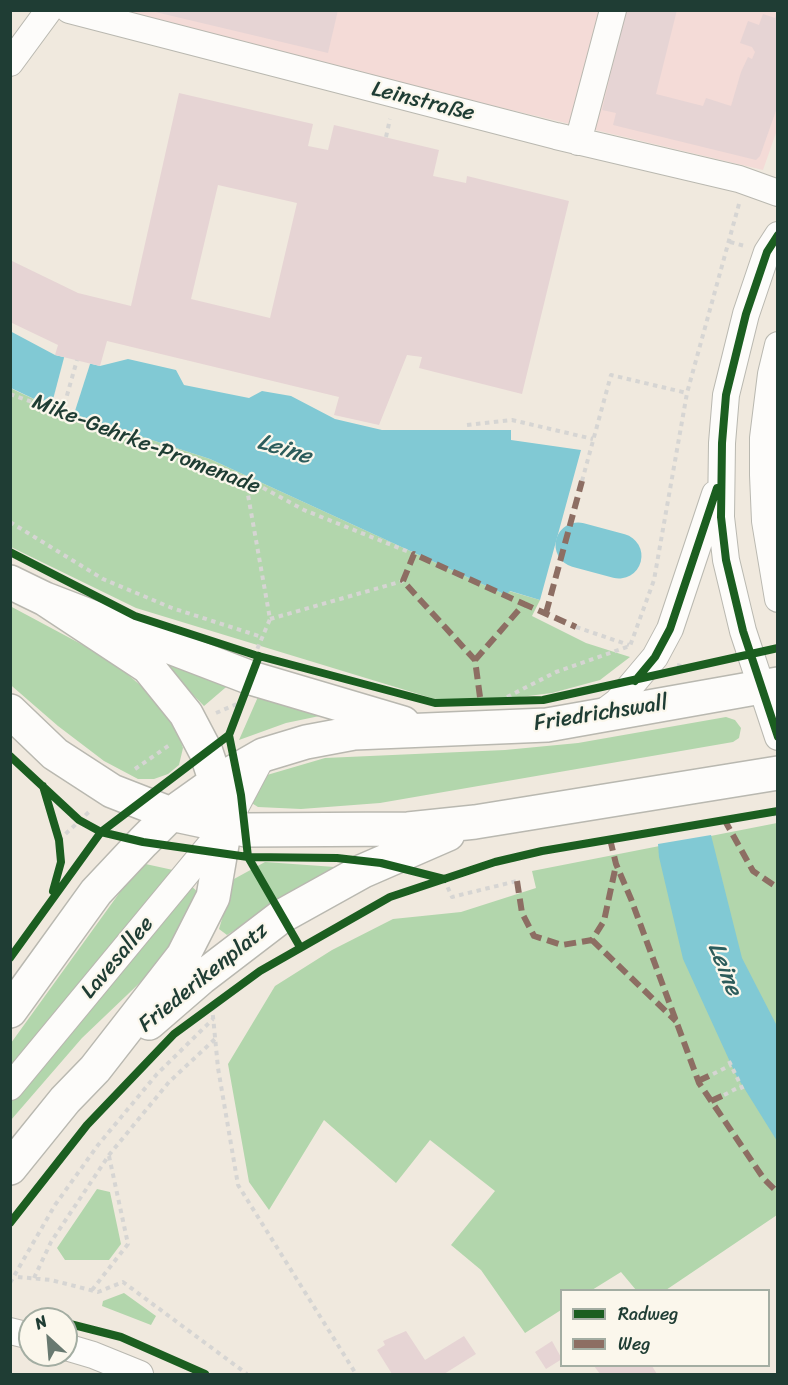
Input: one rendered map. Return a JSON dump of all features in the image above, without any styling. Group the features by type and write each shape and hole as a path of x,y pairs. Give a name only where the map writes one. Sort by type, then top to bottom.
{"main road":[{"path":"10,582 45,599 251,678 423,729"},
{"name":"Friederikenplatz","path":"45,599 148,667 194,728 206,752 216,782 225,827 213,897 183,957 95,1069"},
{"name":"Friedrichswall","path":"423,729 505,728 597,717 768,686"},
{"path":"10,711 54,754 112,791 171,814 225,827 310,831 408,829 476,822 777,773"},
{"path":"10,1011 96,892 171,814 216,782 263,755 306,742 354,733 423,729"},
{"name":"Friederikenplatz","path":"95,1069 201,978 282,916 372,867 476,822"},
{"path":"10,1168 65,1100 95,1069"}],"street":[{"path":"10,63 49,10"},
{"name":"Leinstraße","path":"69,10 578,142 750,183 777,193"},
{"path":"578,142 613,10"},
{"path":"777,235 767,252 746,314 726,395 721,517 726,560 768,686 777,736"},
{"path":"777,345 763,438 763,475 765,521 777,599"},
{"path":"597,717 617,702 655,657 670,629 722,474"},
{"name":"Friederikenplatz","path":"225,827 263,755"},
{"name":"Lavesallee","path":"10,1087 225,827"},
{"path":"78,1351 140,1374"}],"path":[{"path":"386,137 390,120"},
{"path":"506,698 556,672 630,646 654,580 687,393 741,198 750,183"},
{"path":"62,413 77,360"},
{"path":"582,481 611,375 687,393"},
{"path":"467,425 512,420 593,439"},
{"path":"244,651 255,655 270,619 245,478"},
{"path":"10,522 103,579 172,608 262,637"},
{"path":"270,619 403,581"},
{"path":"576,627 593,634"},
{"path":"635,681 694,669"},
{"path":"495,703 519,701"},
{"path":"59,840 129,774 210,716 240,702"},
{"path":"237,713 240,702"},
{"path":"773,812 777,820"},
{"path":"434,876 444,879 452,897 517,881"},
{"path":"205,1011 212,1005"},
{"path":"212,1005 238,1185 356,1374"},
{"path":"10,1283 55,1205 119,1117 186,1044 213,1019"},
{"path":"34,1278 51,1242 109,1155 169,1082 215,1038"},
{"path":"712,1074 730,1063 744,1092"},
{"path":"724,1095 741,1086"},
{"path":"92,1290 128,1244 109,1155"},
{"path":"231,1190 238,1185"},
{"path":"18,1277 34,1278 98,1292 123,1282 247,1374"}],"shaded area":[{"path":"96,11 777,11 777,130 763,170"}],"green space":[{"path":"10,388 51,407 210,459 506,595 509,591 540,600 532,616 586,643 630,657 600,680 552,693 496,700 438,700 136,608 11,547"},
{"path":"10,606 111,660 162,704 176,727 183,748 179,765 168,774 154,779 138,779 104,761 58,726 13,687 10,684"},
{"path":"150,651 232,682 204,706"},
{"path":"261,690 334,713 286,723 239,740"},
{"path":"726,717 735,720 741,728 739,738 733,742 380,803 301,809 258,807 250,802 267,775 325,758 505,750 578,743"},
{"path":"777,823 777,1215 667,1289 635,1289 621,1272 594,1289 560,1289 560,1311 525,1333 481,1270 451,1245 495,1191 430,1140 396,1183 324,1120 269,1210 249,1182 228,1064 275,986 332,950 393,919 461,912 536,888 532,871"},
{"path":"265,862 335,867 227,935 219,929 234,879"},
{"path":"141,863 173,870 199,893 174,944 149,974 82,1038 11,1120 11,1043"},
{"path":"97,1189 110,1192 121,1244 109,1260 65,1260 57,1248"},
{"path":"124,1293 156,1316 151,1325 102,1306 103,1301"}],"water":[{"path":"10,331 55,355 100,366 128,359 176,370 184,385 249,398 262,391 291,396 335,419 382,430 511,430 511,440 581,450 540,600 510,591 506,595 210,459 51,407 11,388"},
{"path":"711,835 742,958 777,1026 777,1141 736,1075 683,959 659,857 658,844"}],"pier":[{"path":"65,354 91,361 74,414 51,407"}],"building":[{"path":"147,10 306,12 338,10 328,53"},
{"path":"626,10 677,10 656,94 703,106 706,98 731,106 741,72 748,57 752,59 755,52 752,47 740,43 748,21 759,25 763,14 775,18 778,11 778,105 760,156 756,160 613,125 616,113 602,110"},
{"path":"179,93 313,124 308,146 328,150 334,125 439,150 433,176 466,183 467,176 569,201 522,394 419,368 422,357 407,355 379,425 334,415 339,397 107,341 100,366 55,355 58,345 10,322 10,260 78,293 131,306","holes":["218,185 297,203 270,318 191,299"]},
{"path":"406,1331 425,1360 464,1336 476,1354 444,1374 392,1374 377,1350 385,1345 383,1341"},
{"path":"552,1341 560,1355 560,1360 546,1369 535,1352"},
{"path":"595,1367 653,1367 657,1374 600,1374"}],"waterway":[{"name":"Leine","path":"578,545 619,556"}],"marked path":[{"path":"546,613 582,481"},
{"path":"480,697 475,660 403,581 414,554 524,604"},
{"path":"475,660 524,604 576,627"},
{"path":"724,819 753,871 778,888"},
{"path":"610,839 616,864 699,1083 764,1179 778,1193"},
{"path":"517,881 522,913 534,936 562,945 592,940 604,921 616,865"},
{"path":"592,940 676,1021"},
{"path":"698,1081 713,1074"},
{"path":"711,1101 724,1095"}],"cycle path":[{"path":"778,235 767,252 746,314 726,395 722,443 721,517 726,560 743,631 778,737"},
{"path":"635,681 655,657 670,629 717,488"},
{"path":"10,552 135,616 255,655 435,703 543,700 778,648"},
{"path":"259,656 229,735 241,795 248,857 300,947"},
{"path":"10,958 101,832 229,735"},
{"path":"10,756 79,820 101,832 143,842 248,857 337,858 381,863 444,879"},
{"path":"43,786 59,840 61,862 53,891"},
{"path":"10,1223 87,1125 174,1034 260,971 390,897 495,862 542,851 778,811"},
{"path":"78,1326 121,1337 205,1374"}]}
